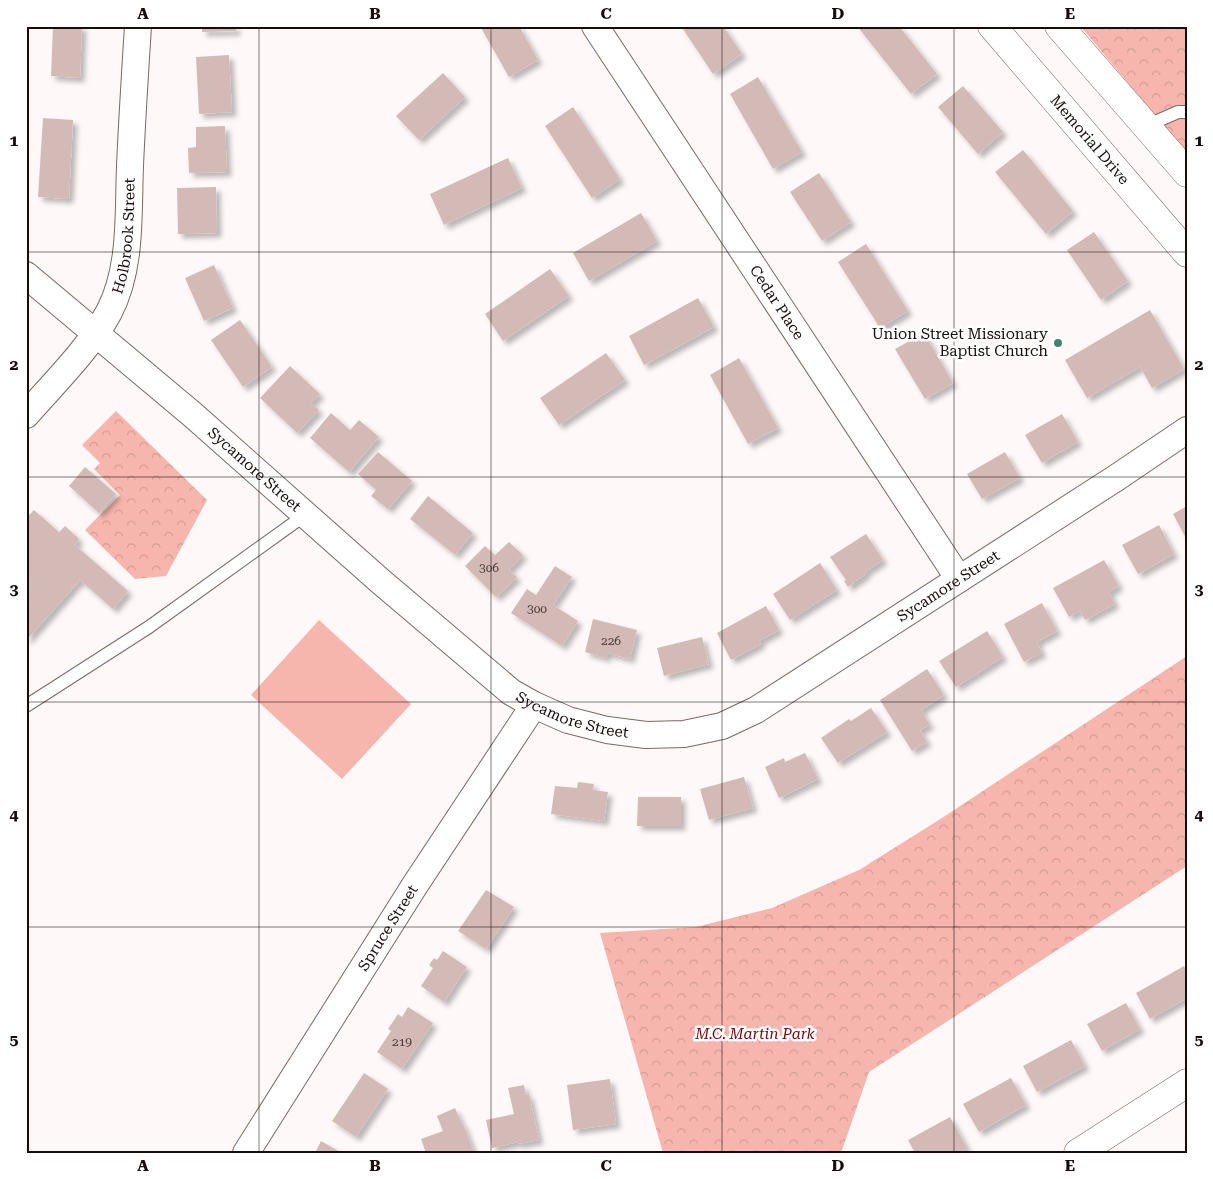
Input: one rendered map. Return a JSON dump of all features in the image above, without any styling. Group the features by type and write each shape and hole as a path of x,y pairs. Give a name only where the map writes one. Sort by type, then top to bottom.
{"main road":[{"name":"Memorial Drive","path":"992,26 1187,253"},
{"path":"1059,26 1187,173"},
{"path":"1078,1153 1187,1082"}],"street":[{"name":"Holbrook Street","path":"26,415 96,333 110,310 119,287 126,257 138,26"},
{"name":"Cedar Place","path":"595,26 959,579"},
{"name":"Sycamore Street","path":"26,275 193,415 379,580 511,692 534,705 568,720 607,730 646,735 684,734 722,726 756,710 1116,478 1187,430"},
{"name":"Spruce Street","path":"246,1153 415,885 534,705"}],"lane":[{"path":"1146,126 1178,112 1187,112"},
{"path":"26,706 149,627 305,514"}],"green space":[{"path":"1080,26 1187,26 1187,153"},
{"path":"116,411 207,500 166,576 135,579 85,530 120,495 94,469 100,463 82,445"},
{"path":"319,620 411,704 342,779 251,695"},
{"name":"M.C. Martin Park","path":"1187,656 1187,866 869,1072 841,1153 663,1153 600,933 696,927 772,908 859,870 942,818"}],"building":[{"path":"53,26 82,26 80,78 51,76"},
{"path":"202,26 236,26 236,31 202,32"},
{"path":"480,26 519,26 538,60 509,77"},
{"path":"681,26 723,26 742,54 713,74"},
{"path":"857,26 899,26 937,74 911,94"},
{"path":"229,55 232,112 199,114 196,57"},
{"path":"443,73 465,97 419,140 396,116"},
{"path":"758,77 802,152 773,169 730,94"},
{"path":"963,86 1003,132 978,154 938,107"},
{"path":"573,107 620,179 592,198 545,126"},
{"path":"43,118 73,120 69,199 38,197"},
{"path":"225,126 227,172 189,173 188,148 196,147 196,127"},
{"path":"1023,150 1073,211 1046,234 995,172"},
{"path":"508,158 522,188 444,225 430,194"},
{"path":"819,173 851,222 822,241 790,192"},
{"path":"216,187 217,233 178,234 177,188"},
{"path":"641,213 657,241 589,281 573,253"},
{"path":"1094,232 1128,281 1101,300 1067,250"},
{"path":"866,244 908,311 880,328 838,262"},
{"path":"214,265 233,308 204,321 185,278"},
{"path":"550,269 569,296 503,341 485,314"},
{"path":"698,298 714,327 644,365 629,336"},
{"path":"1150,310 1184,369 1152,388 1140,367 1087,398 1065,360"},
{"path":"240,320 272,367 243,387 211,340"},
{"path":"924,333 953,383 925,399 895,349"},
{"path":"606,353 625,380 559,425 540,398"},
{"path":"739,358 778,428 748,444 710,375"},
{"path":"290,366 320,394 311,403 319,410 297,433 260,398"},
{"path":"331,413 350,430 359,420 379,437 349,472 310,438"},
{"path":"1062,414 1078,442 1042,463 1025,435"},
{"path":"378,452 412,481 388,509 371,496 376,490 358,474"},
{"path":"1005,452 1020,478 982,499 967,474"},
{"path":"85,467 116,494 99,513 69,486"},
{"path":"428,496 473,533 455,555 410,519"},
{"path":"1187,506 1187,540 1173,514"},
{"path":"34,510 59,532 65,526 79,539 75,545 128,591 113,609 80,580 26,641 26,518"},
{"path":"1159,525 1174,554 1138,574 1122,545"},
{"path":"866,534 883,560 848,587 844,581 846,580 830,557"},
{"path":"509,542 523,555 509,570 517,577 496,597 465,566 485,546 495,555"},
{"path":"1104,560 1119,586 1109,592 1115,604 1085,620 1080,611 1069,617 1053,588"},
{"path":"820,563 837,590 790,620 773,594"},
{"path":"555,566 572,577 553,605 578,621 562,646 511,613 527,589 536,595"},
{"path":"1042,603 1057,631 1037,642 1042,653 1024,662 1004,624"},
{"path":"766,606 779,630 759,641 761,644 731,660 717,633"},
{"path":"593,619 637,630 630,659 607,653 606,658 585,652"},
{"path":"987,631 1003,657 956,687 939,661"},
{"path":"702,637 709,664 664,676 657,648"},
{"path":"927,669 944,695 921,710 930,725 920,730 927,742 912,751 880,700"},
{"path":"871,708 887,732 838,763 821,738 849,719 851,721"},
{"path":"805,753 818,779 779,798 765,767 784,758 785,762"},
{"path":"744,777 753,808 709,820 700,789"},
{"path":"578,782 594,784 593,790 608,792 604,821 551,814 555,786 577,788"},
{"path":"638,797 681,797 681,826 637,826"},
{"path":"486,890 514,907 486,949 458,931"},
{"path":"443,951 467,967 444,1002 421,986 433,968 429,965 434,958 437,960"},
{"path":"1184,966 1187,972 1187,998 1150,1019 1136,993"},
{"path":"1126,1003 1140,1029 1102,1051 1087,1024"},
{"path":"408,1007 433,1023 402,1069 377,1052 391,1031 388,1029 398,1014 402,1017"},
{"path":"1071,1040 1085,1066 1037,1092 1023,1066"},
{"path":"364,1073 388,1089 356,1137 332,1121"},
{"path":"1011,1078 1026,1105 979,1132 963,1104"},
{"path":"610,1079 616,1124 573,1130 567,1085"},
{"path":"524,1085 526,1095 529,1094 539,1140 518,1144 518,1142 492,1148 486,1120 514,1114 508,1088"},
{"path":"455,1108 474,1153 426,1153 421,1139 443,1131 437,1116"},
{"path":"950,1117 967,1148 958,1153 915,1153 908,1140"},
{"path":"321,1141 342,1153 315,1153"}],"place":[{"name":"Union Street Missionary Baptist Church","path":"1058,343"}]}
